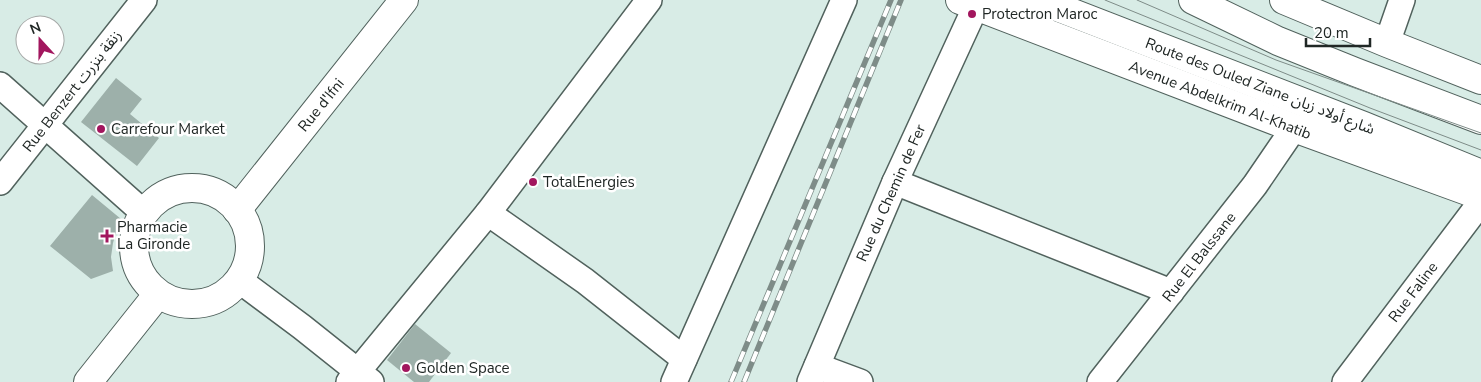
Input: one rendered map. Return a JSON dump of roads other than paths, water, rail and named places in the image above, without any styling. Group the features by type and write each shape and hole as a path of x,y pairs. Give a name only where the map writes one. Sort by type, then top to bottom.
{"main road":[{"name":"Rue d'Ifni","path":"237,210 404,0"},
{"path":"1193,0 1278,41 1481,120"},
{"path":"1284,0 1481,80"},
{"path":"968,3 1041,1"},
{"name":"Route des Ouled Ziane شارع أولاد زيان","path":"1041,1 1364,126 1481,174"},
{"name":"Avenue Abdelkrim Al-Khatib","path":"968,3 1294,128 1481,196"},
{"path":"182,189 198,189 212,192 226,199 237,210 247,226 250,244 248,263 240,280 229,291 216,299 202,304 186,304 172,301 158,294 147,284 139,271 134,256 134,241 137,226 144,213 155,202 168,194 182,189"},
{"path":"88,382 158,294"}],"street":[{"name":"Rue Benzert زنقة بنزرت","path":"0,182 144,0"},
{"path":"240,280 360,378 649,0"},
{"path":"674,382 844,0"},
{"path":"1387,43 1402,0"},
{"name":"Rue du Chemin de Fer","path":"814,374 968,3"},
{"path":"0,85 144,213"},
{"name":"Rue El Balssane","path":"1100,382 1255,185 1294,128"},
{"path":"894,182 1171,292"},
{"name":"Rue Faline","path":"1345,382 1481,202"},
{"path":"488,213 584,281 684,359"},
{"path":"814,374 860,382"}],"tram line":[{"path":"1105,0 1370,108 1481,150"},
{"path":"1137,0 1276,60 1481,133"}],"railway":[{"path":"731,382 891,0"},
{"path":"744,382 901,0"}],"place":[{"name":"Protectron Maroc","path":"972,14"},
{"name":"Carrefour Market","path":"101,129"},
{"name":"TotalEnergies","path":"533,182"},
{"name":"Pharmacie La Gironde","path":"107,236"},
{"name":"Golden Space","path":"406,368"}]}
